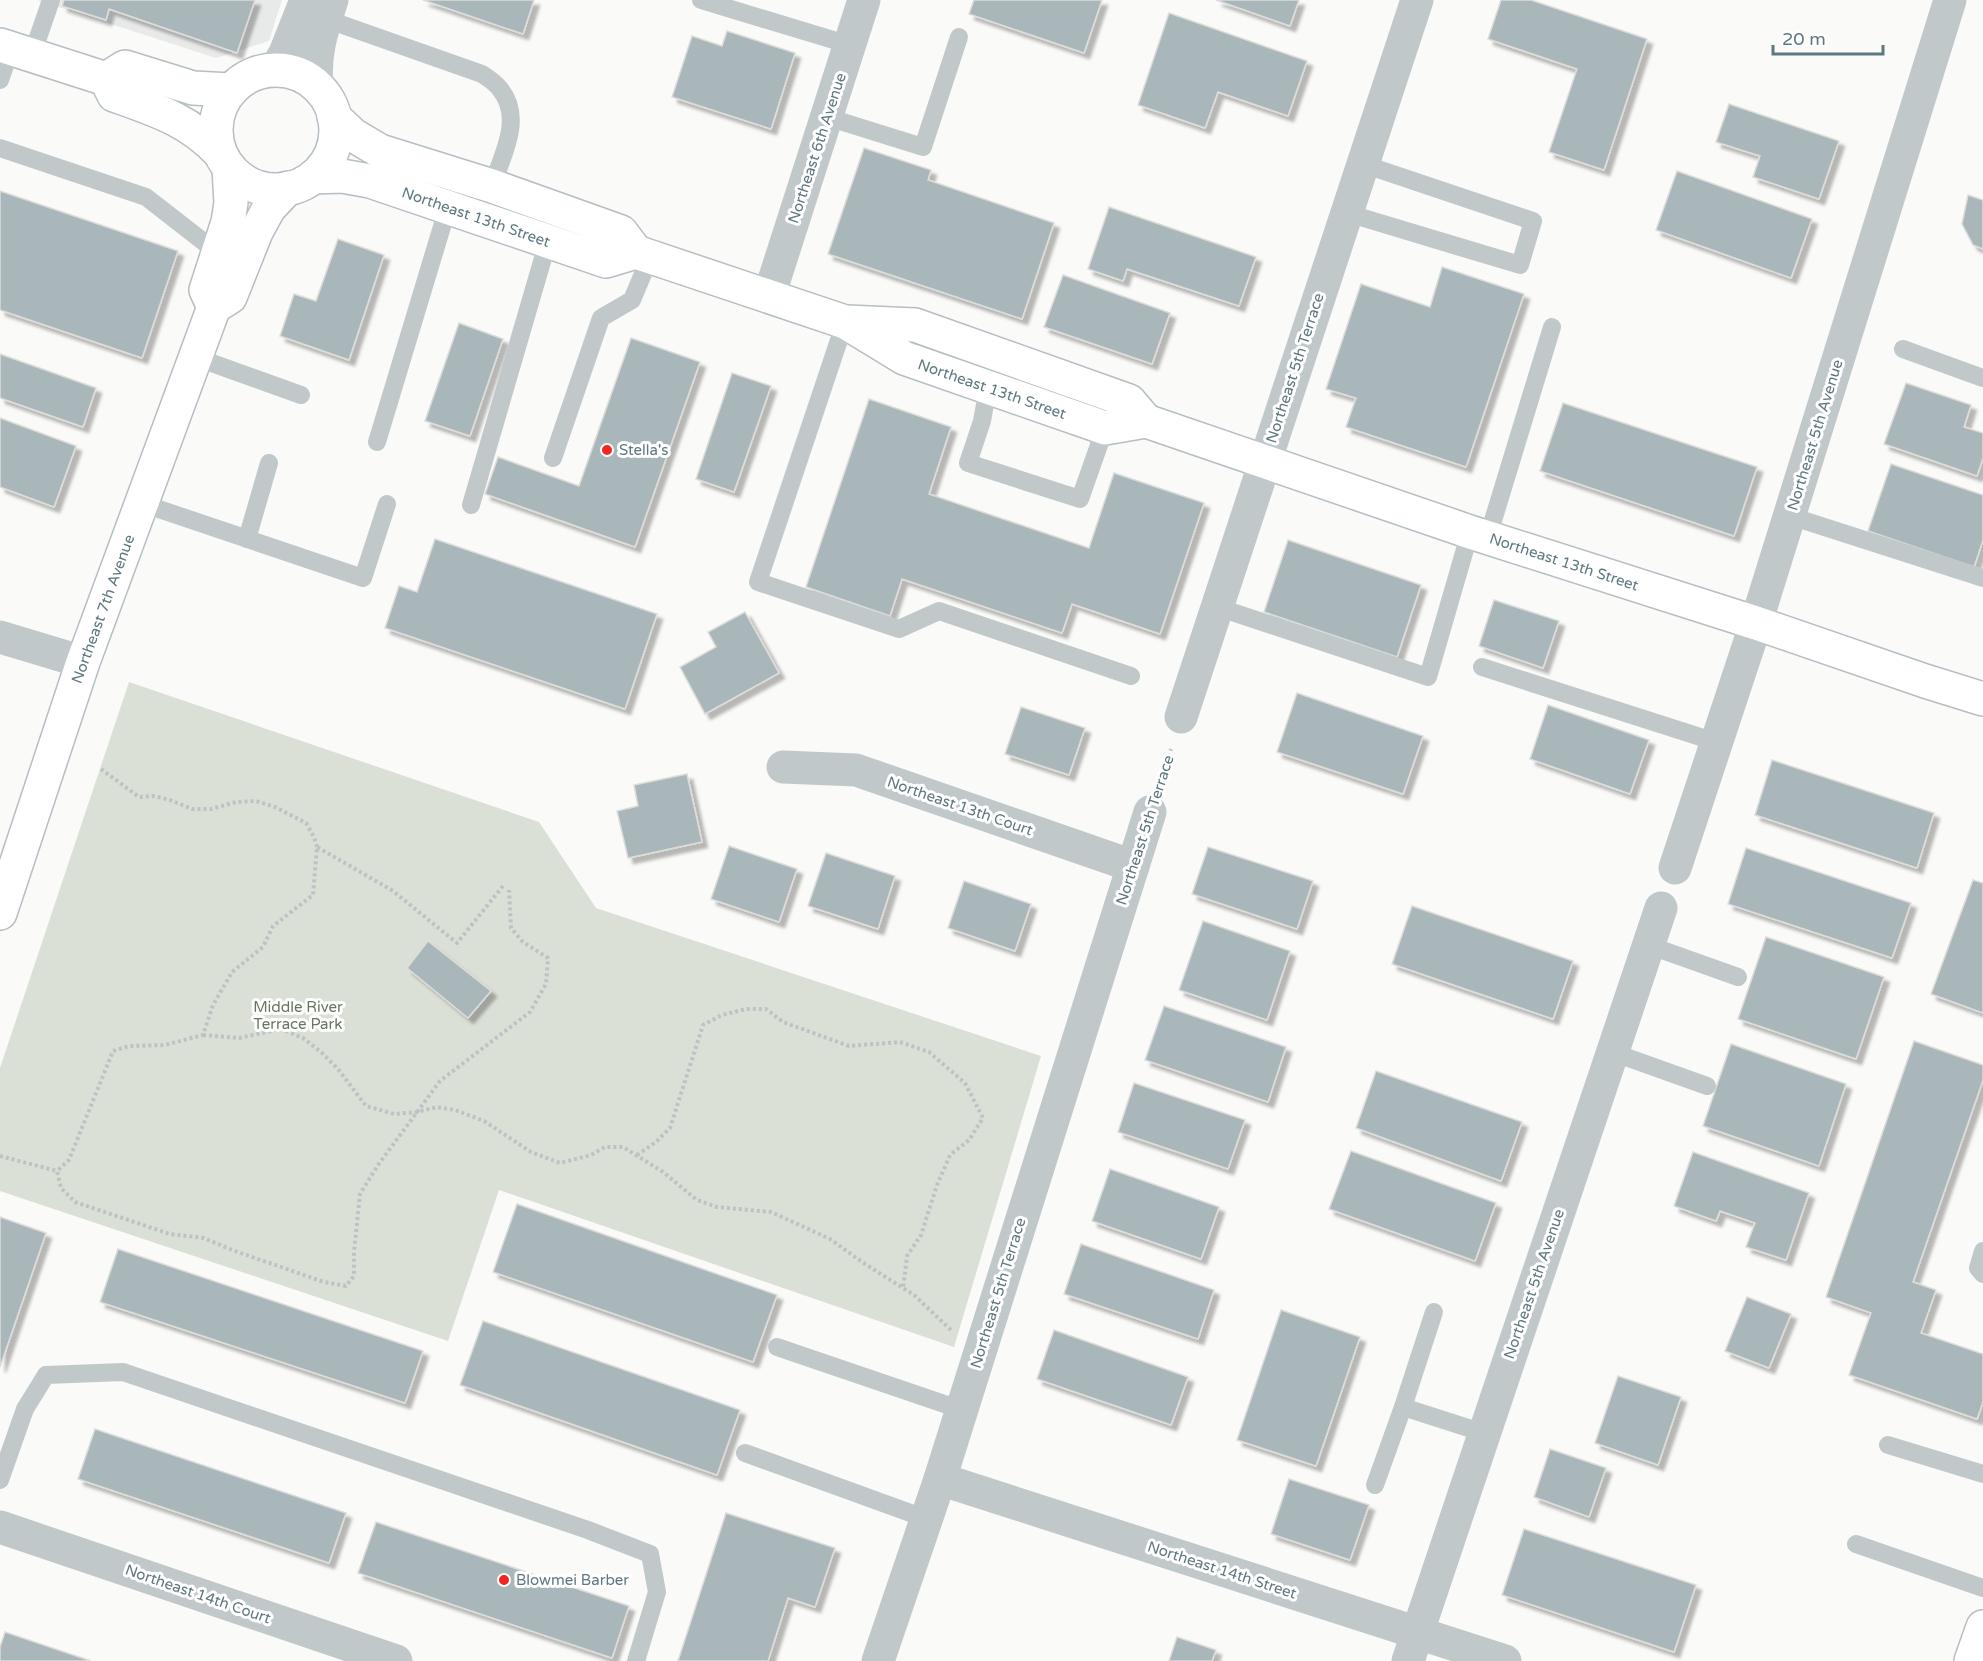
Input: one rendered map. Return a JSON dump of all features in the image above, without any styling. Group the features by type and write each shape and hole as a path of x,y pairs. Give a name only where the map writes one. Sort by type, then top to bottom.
{"street":[{"name":"Northeast 6th Avenue","path":"769,296 864,0"},
{"name":"Northeast 5th Terrace","path":"1181,717 1417,0"},
{"name":"Northeast 5th Avenue","path":"1675,868 1790,516 1950,0"},
{"path":"276,70 285,53 321,6"},
{"path":"317,86 315,65 321,6"},
{"path":"14,49 106,79 114,94 187,124 208,140 241,179 272,190 301,183 324,165 332,150 336,133 334,117 328,100 317,86 305,77 291,72 276,70 259,72 244,79 231,90 222,104 217,120 216,137 225,160"},
{"path":"106,79 125,67 193,88 231,90"},
{"name":"Northeast 13th Street","path":"334,117 353,135 380,151 492,186 621,232 643,254 845,322 904,358 988,388 1106,428 1146,421 1479,535 1756,623 1983,699"},
{"name":"Northeast 7th Avenue","path":"214,307 206,291 228,222 231,203 225,160"},
{"name":"Northeast 13th Street","path":"301,183 342,176 370,181 606,261 643,254"},
{"name":"Northeast 7th Avenue","path":"0,913 83,662 214,307 230,297 256,232 269,208 301,183"},
{"name":"Northeast 13th Street","path":"845,322 915,325 1129,401 1146,421"},
{"path":"0,637 83,662"},
{"name":"Northeast 13th Court","path":"783,767 856,770 1133,866"},
{"name":"Northeast 5th Terrace","path":"878,1661 940,1479 1150,812"},
{"name":"Northeast 5th Avenue","path":"1413,1647 1661,908"},
{"name":"Northeast 14th Street","path":"940,1479 1413,1647 1505,1661"},
{"name":"Northeast 14th Court","path":"0,1527 396,1661"},
{"path":"1971,1661 1983,1627"}],"lane":[{"path":"0,80 14,49 51,0"},
{"path":"700,0 850,45"},
{"path":"321,6 483,74 501,89 511,112 510,133 492,186"},
{"path":"826,117 923,147 959,37"},
{"path":"0,148 146,197 218,253"},
{"path":"1347,213 1520,265 1533,221 1363,164"},
{"path":"377,442 458,176"},
{"path":"471,505 548,241"},
{"path":"553,458 601,318 632,300 643,254"},
{"path":"845,322 758,582 899,628 939,611 1131,676"},
{"path":"1217,607 1428,677 1552,327"},
{"path":"1903,349 1983,378"},
{"path":"195,357 301,395"},
{"path":"988,388 982,421 968,463 1080,499 1106,428"},
{"path":"247,539 269,464"},
{"path":"141,503 363,578 387,504"},
{"path":"1790,516 1983,578"},
{"path":"1482,667 1716,742"},
{"path":"1648,945 1738,977"},
{"path":"1612,1052 1707,1086"},
{"path":"1983,1251 1978,1268 1983,1274"},
{"path":"1375,1485 1434,1312"},
{"path":"777,1347 962,1410"},
{"path":"0,1480 25,1409 46,1375 123,1371 588,1530 650,1554 657,1592 636,1661"},
{"path":"1403,1407 1484,1433"},
{"path":"1888,1445 1983,1474"},
{"path":"745,1453 927,1519"},
{"path":"1856,1544 1983,1588"}],"path":[{"name":"Northeast 5th Terrace","path":"1150,812 1181,717"},
{"path":"101,769 139,797 154,796 192,809 211,809 236,802 256,801 275,807 306,823 314,837 317,847 313,895 273,926 263,947 232,972 213,1005 203,1035"},
{"path":"317,847 393,891 457,944 502,886"},
{"path":"57,1171 61,1188 75,1202 170,1234 204,1238 324,1282 346,1286 354,1276 360,1194 378,1165 440,1082 530,1012 546,984 548,958 523,942 511,928 509,890"},
{"path":"637,1155 656,1142 670,1128 703,1025 722,1015 746,1009 766,1009 783,1022 849,1046 900,1041 929,1052 965,1083 983,1118 969,1140 950,1155 937,1185 921,1235 908,1256 903,1288"},
{"path":"57,1171 69,1160 112,1052 129,1046 165,1045 203,1035 239,1038 281,1029 303,1038 321,1052 344,1076 366,1106 394,1114 437,1107 455,1110 484,1121 531,1152 560,1163 591,1155 605,1147 623,1147 663,1172 697,1200 717,1207 771,1212 830,1239 914,1295 944,1322 977,1363"},
{"path":"0,1156 57,1171"}],"shaded area":[{"path":"37,0 282,0 269,41 216,58"}],"green space":[{"name":"Middle River Terrace Park","path":"129,682 539,822 596,908 1041,1056 954,1347 499,1190 448,1341 0,1191 0,1068"}],"building":[{"path":"64,0 255,0 237,53 109,9 106,20 62,6"},
{"path":"423,0 534,0 523,34"},
{"path":"974,0 1102,0 1084,53 969,14"},
{"path":"1216,0 1299,0 1290,26"},
{"path":"1501,0 1531,0 1647,39 1604,170 1549,152 1577,69 1488,39"},
{"path":"1169,13 1307,61 1288,116 1218,92 1205,128 1138,105"},
{"path":"727,31 795,53 771,129 672,97 692,36 722,46"},
{"path":"1729,104 1839,141 1819,199 1753,177 1760,156 1716,142"},
{"path":"864,148 931,170 928,180 1054,223 1022,319 828,254"},
{"path":"1677,171 1812,219 1791,278 1656,230"},
{"path":"0,191 178,251 142,358 0,310"},
{"path":"1968,195 1983,200 1983,249 1973,245 1962,224"},
{"path":"1109,207 1256,257 1239,306 1127,269 1123,281 1088,269"},
{"path":"338,239 384,255 349,360 280,336 294,294 316,301"},
{"path":"1442,267 1524,294 1466,467 1346,427 1356,398 1326,389 1361,284 1430,307"},
{"path":"1063,275 1170,313 1152,364 1044,327"},
{"path":"459,323 503,339 470,436 425,421"},
{"path":"631,338 700,362 635,547 485,494 498,457 579,486"},
{"path":"0,354 96,388 83,427 0,398"},
{"path":"732,373 771,386 734,492 696,479"},
{"path":"1906,383 1971,405 1964,427 1983,433 1983,458 1977,476 1884,444"},
{"path":"869,399 951,427 929,494 1089,548 1114,473 1204,503 1160,634 1072,604 1062,633 902,579 890,616 806,587"},
{"path":"1563,403 1757,467 1734,536 1540,471"},
{"path":"0,418 76,446 54,507 0,487"},
{"path":"1891,464 1983,495 1983,540 1974,567 1868,531"},
{"path":"435,539 657,614 625,709 385,628 399,586 417,592"},
{"path":"1288,540 1421,585 1397,657 1264,612"},
{"path":"1494,600 1559,621 1543,668 1479,646"},
{"path":"745,612 779,673 705,714 680,667 716,647 708,632"},
{"path":"1297,693 1423,736 1403,794 1277,752"},
{"path":"1548,705 1649,740 1630,794 1530,759"},
{"path":"1021,707 1085,728 1069,775 1005,754"},
{"path":"1772,760 1934,813 1917,868 1755,815"},
{"path":"687,774 702,842 628,858 617,811 638,806 634,785"},
{"path":"729,846 797,869 779,922 711,899"},
{"path":"1208,847 1313,881 1297,929 1192,894"},
{"path":"1746,848 1911,903 1892,958 1728,904"},
{"path":"826,853 895,876 878,929 808,906"},
{"path":"1973,880 1983,883 1983,1013 1931,994"},
{"path":"964,881 1031,904 1015,951 948,928"},
{"path":"1412,906 1573,961 1553,1019 1392,964"},
{"path":"1203,921 1290,951 1267,1020 1179,990"},
{"path":"1766,937 1884,977 1856,1059 1738,1019"},
{"path":"428,941 491,991 468,1018 407,968"},
{"path":"1164,1006 1286,1047 1268,1102 1145,1060"},
{"path":"1914,1041 1983,1065 1983,1080 1913,1282 1936,1290 1921,1333 1983,1354 1983,1402 1977,1419 1849,1375 1871,1313 1826,1297"},
{"path":"1731,1044 1846,1084 1819,1166 1703,1126"},
{"path":"1376,1071 1522,1122 1501,1181 1356,1128"},
{"path":"1134,1083 1245,1120 1228,1169 1118,1132"},
{"path":"1351,1151 1496,1203 1475,1261 1329,1209"},
{"path":"1693,1152 1809,1193 1786,1260 1746,1247 1755,1223 1720,1211 1716,1221 1674,1206"},
{"path":"1110,1169 1219,1207 1201,1259 1092,1221"},
{"path":"517,1204 777,1295 753,1362 493,1272"},
{"path":"0,1217 46,1233 0,1367"},
{"path":"1081,1244 1214,1290 1198,1339 1064,1294"},
{"path":"118,1249 423,1351 405,1403 100,1302"},
{"path":"1747,1297 1791,1314 1769,1368 1725,1351"},
{"path":"1281,1310 1360,1337 1316,1466 1237,1440"},
{"path":"483,1321 740,1410 717,1475 460,1385"},
{"path":"1054,1330 1188,1377 1171,1425 1037,1379"},
{"path":"1618,1376 1681,1397 1658,1465 1595,1443"},
{"path":"95,1429 346,1513 329,1563 78,1479"},
{"path":"1550,1449 1606,1468 1589,1517 1534,1497"},
{"path":"1289,1479 1369,1505 1350,1560 1271,1534"},
{"path":"726,1513 835,1548 815,1607 788,1598 768,1661 678,1661"},
{"path":"376,1522 629,1606 612,1658 358,1573"},
{"path":"1524,1529 1696,1585 1674,1652 1502,1595"},
{"path":"5,1632 91,1661 0,1661 0,1647"},
{"path":"1177,1637 1216,1650 1212,1661 1169,1661"}],"place":[{"name":"Stella's","path":"607,450"},
{"name":"Blowmei Barber","path":"504,1580"}]}
